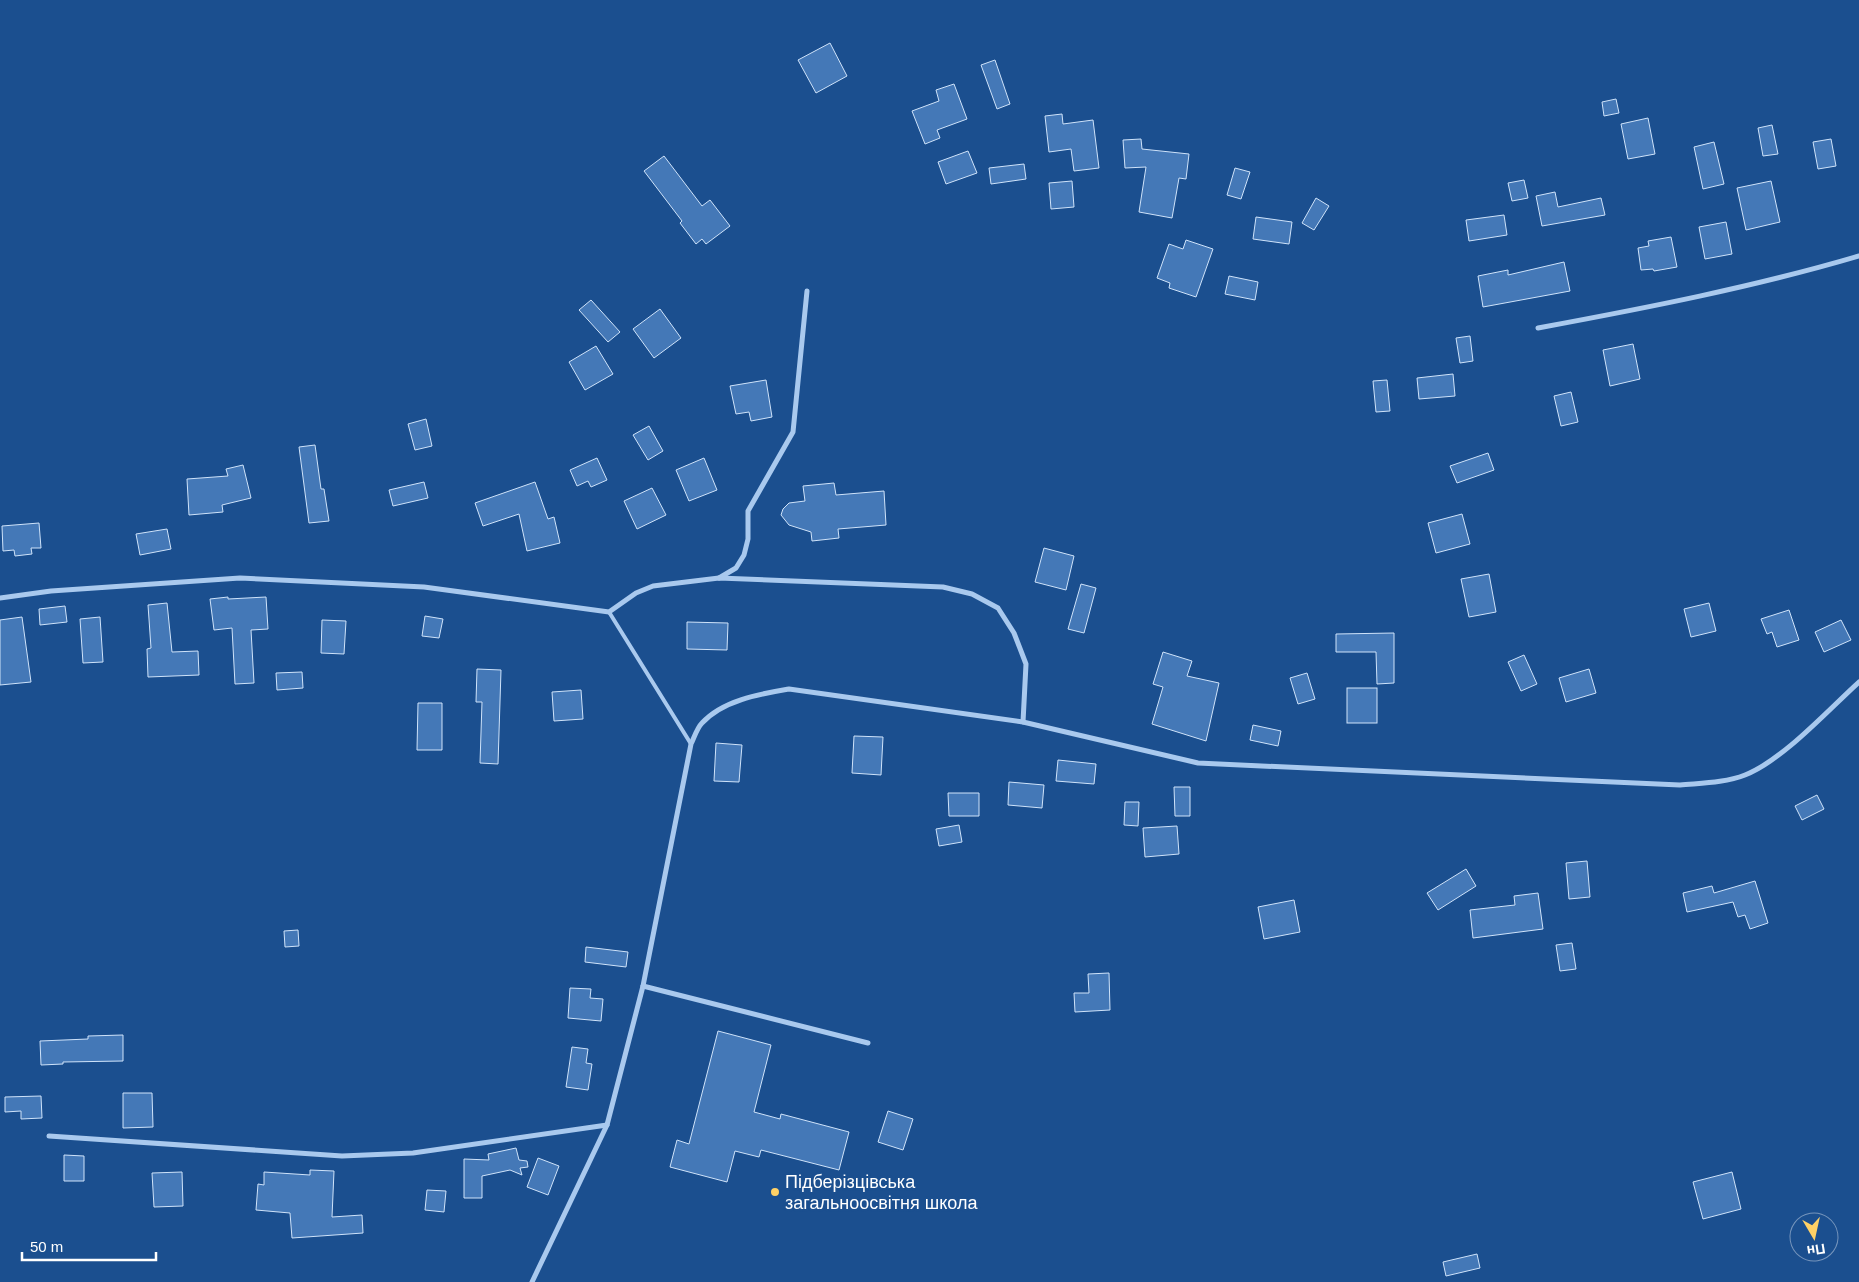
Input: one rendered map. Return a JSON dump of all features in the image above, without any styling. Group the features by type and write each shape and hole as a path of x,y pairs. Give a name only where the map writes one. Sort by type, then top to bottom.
{"street":[{"path":"1538,328 1661,305 1859,256"},
{"path":"719,578 736,568 744,556 748,539 748,511 793,432 806,291"},
{"path":"0,598 51,591 240,578 424,587 608,612 636,593 653,586 719,578 943,587 972,594 998,608 1014,633 1026,664 1023,722"},
{"path":"532,1282 607,1125 643,986 691,744 701,723 724,708 756,694 789,689 1023,722 1198,763 1680,785 1724,780 1746,775 1776,756 1859,682"},
{"path":"643,986 868,1043"},
{"path":"49,1136 342,1156 413,1153 607,1125"}],"lane":[{"path":"608,612 691,744"}],"building":[{"path":"830,43 847,76 816,93 798,60"},
{"path":"995,60 1010,104 997,109 981,65"},
{"path":"954,84 967,119 937,130 940,138 925,144 912,111 939,101 936,90"},
{"path":"1616,99 1619,113 1604,116 1602,102"},
{"path":"1062,114 1063,124 1093,120 1099,168 1074,171 1071,149 1049,152 1045,116"},
{"path":"1648,118 1655,154 1628,159 1621,124"},
{"path":"1772,125 1778,154 1763,156 1758,128"},
{"path":"1141,139 1142,149 1189,154 1186,179 1179,178 1172,218 1139,212 1146,167 1125,168 1123,140"},
{"path":"1831,139 1836,166 1818,169 1813,142"},
{"path":"1714,142 1724,184 1703,189 1694,147"},
{"path":"968,151 977,173 946,184 938,162"},
{"path":"664,156 702,206 710,200 730,226 706,244 702,239 696,244 680,223 682,221 644,171"},
{"path":"1024,164 1026,179 991,184 989,168"},
{"path":"1235,168 1250,172 1241,199 1227,195"},
{"path":"1524,180 1528,198 1512,201 1508,183"},
{"path":"1072,181 1074,207 1051,209 1049,183"},
{"path":"1771,181 1780,222 1746,230 1737,188"},
{"path":"1555,192 1558,207 1601,198 1605,215 1542,226 1536,196"},
{"path":"1316,198 1329,206 1314,230 1302,223"},
{"path":"1504,215 1507,235 1469,241 1466,220"},
{"path":"1256,217 1292,222 1289,244 1253,239"},
{"path":"1726,222 1732,254 1705,259 1699,227"},
{"path":"1671,237 1677,267 1654,271 1653,269 1641,270 1638,248 1649,246 1648,241"},
{"path":"1186,240 1213,249 1196,297 1169,288 1170,283 1157,278 1169,244 1183,249"},
{"path":"1564,262 1570,291 1483,307 1478,276 1508,270 1508,275"},
{"path":"1229,276 1258,282 1255,300 1225,294"},
{"path":"591,300 620,332 608,342 579,310"},
{"path":"660,309 681,338 654,358 633,329"},
{"path":"1470,336 1473,361 1460,363 1456,338"},
{"path":"1633,344 1640,379 1610,386 1603,350"},
{"path":"596,346 613,374 585,390 569,362"},
{"path":"1453,374 1455,396 1419,399 1417,378"},
{"path":"766,380 772,417 751,421 749,412 736,414 730,386"},
{"path":"1387,380 1390,411 1376,412 1373,381"},
{"path":"1571,392 1578,422 1561,426 1554,396"},
{"path":"426,419 432,446 415,450 408,424"},
{"path":"649,426 663,451 648,460 633,435"},
{"path":"315,445 321,489 324,489 329,521 309,523 299,447"},
{"path":"1488,453 1494,470 1457,483 1450,466"},
{"path":"597,458 607,480 591,487 588,481 577,486 570,470"},
{"path":"704,458 717,490 689,501 676,470"},
{"path":"243,465 251,498 222,505 223,512 189,515 187,479 228,476 226,469"},
{"path":"424,482 428,498 393,506 389,490"},
{"path":"535,482 548,519 554,517 560,543 527,551 519,514 483,526 475,503"},
{"path":"834,483 836,495 884,491 886,525 838,529 839,538 812,541 811,532 789,525 781,515 783,509 789,503 805,501 803,486"},
{"path":"652,488 666,515 637,529 624,501"},
{"path":"1462,514 1470,544 1436,553 1428,523"},
{"path":"39,523 41,548 31,548 32,554 15,556 14,550 3,551 2,526"},
{"path":"167,529 171,549 140,555 136,534"},
{"path":"1044,548 1074,556 1066,590 1035,582"},
{"path":"1489,574 1496,612 1469,617 1461,579"},
{"path":"1081,584 1096,588 1084,633 1068,629"},
{"path":"228,597 228,599 266,597 268,629 251,630 254,683 235,684 232,628 214,630 210,599"},
{"path":"167,603 172,652 198,651 199,675 148,677 147,649 151,648 148,605"},
{"path":"1709,603 1716,631 1691,637 1684,609"},
{"path":"65,606 67,622 40,625 39,609"},
{"path":"1789,610 1799,640 1777,647 1772,632 1767,634 1761,619"},
{"path":"425,616 443,619 439,638 422,636"},
{"path":"22,617 31,682 0,685 0,620"},
{"path":"100,617 103,662 83,663 80,619"},
{"path":"322,620 346,621 344,654 321,653"},
{"path":"1841,620 1851,640 1824,652 1815,632"},
{"path":"687,622 728,623 727,650 687,649"},
{"path":"1394,633 1394,683 1377,684 1376,652 1336,652 1336,634"},
{"path":"1163,652 1192,661 1187,676 1219,683 1206,741 1152,724 1163,687 1153,684"},
{"path":"1524,655 1537,684 1521,691 1508,662"},
{"path":"477,669 501,670 498,764 480,763 482,702 476,702"},
{"path":"1589,669 1596,693 1566,702 1559,678"},
{"path":"302,672 303,688 277,690 276,673"},
{"path":"1307,673 1315,699 1298,704 1290,678"},
{"path":"1347,688 1377,688 1377,723 1347,723"},
{"path":"581,690 583,719 554,721 552,692"},
{"path":"418,703 442,703 442,750 417,750"},
{"path":"1253,725 1281,731 1278,746 1250,740"},
{"path":"854,736 883,737 881,775 852,773"},
{"path":"716,743 742,745 739,782 714,781"},
{"path":"1058,760 1096,764 1094,784 1056,781"},
{"path":"1009,782 1044,785 1042,808 1008,805"},
{"path":"1174,787 1190,787 1190,816 1175,816"},
{"path":"948,793 979,793 979,816 949,816"},
{"path":"1817,795 1824,809 1802,820 1795,806"},
{"path":"1125,802 1139,802 1138,826 1124,825"},
{"path":"959,825 962,842 939,846 936,829"},
{"path":"1177,826 1179,854 1145,857 1143,828"},
{"path":"1587,861 1590,897 1569,899 1566,863"},
{"path":"1466,869 1476,886 1438,910 1427,893"},
{"path":"1755,881 1768,923 1750,929 1745,915 1738,917 1733,902 1687,912 1683,893 1712,886 1714,893"},
{"path":"1538,893 1543,929 1473,938 1470,910 1515,905 1514,896"},
{"path":"1294,900 1300,932 1264,939 1258,907"},
{"path":"298,930 299,946 285,947 284,931"},
{"path":"1572,943 1576,969 1560,971 1556,945"},
{"path":"586,947 628,952 626,967 585,962"},
{"path":"1109,973 1110,1010 1075,1012 1074,993 1089,993 1088,974"},
{"path":"570,988 591,989 590,998 603,999 601,1021 568,1018"},
{"path":"718,1031 771,1045 754,1112 780,1119 781,1114 849,1132 839,1170 761,1150 759,1157 735,1151 727,1182 670,1167 677,1140 689,1144"},
{"path":"123,1035 123,1061 63,1062 63,1064 41,1065 40,1041 88,1039 88,1036"},
{"path":"572,1047 588,1049 586,1063 592,1064 588,1090 566,1087"},
{"path":"123,1093 152,1093 153,1127 123,1128"},
{"path":"41,1096 42,1118 21,1119 21,1111 5,1112 5,1097"},
{"path":"888,1111 913,1119 903,1150 878,1142"},
{"path":"516,1148 519,1160 527,1161 528,1167 520,1168 522,1175 510,1170 482,1176 482,1198 464,1198 464,1159 489,1160 488,1154"},
{"path":"64,1155 84,1156 84,1181 64,1181"},
{"path":"538,1158 559,1166 548,1195 527,1187"},
{"path":"310,1170 334,1171 332,1217 362,1215 363,1233 292,1238 290,1213 256,1210 258,1184 264,1185 264,1172 310,1175"},
{"path":"182,1172 183,1206 154,1207 152,1173"},
{"path":"1732,1172 1741,1209 1703,1219 1693,1182"},
{"path":"427,1190 446,1191 444,1212 425,1210"},
{"path":"1477,1254 1480,1268 1446,1276 1443,1262"}],"place":[{"name":"Підберізцівська загальноосвітня школа","path":"775,1192"}]}
